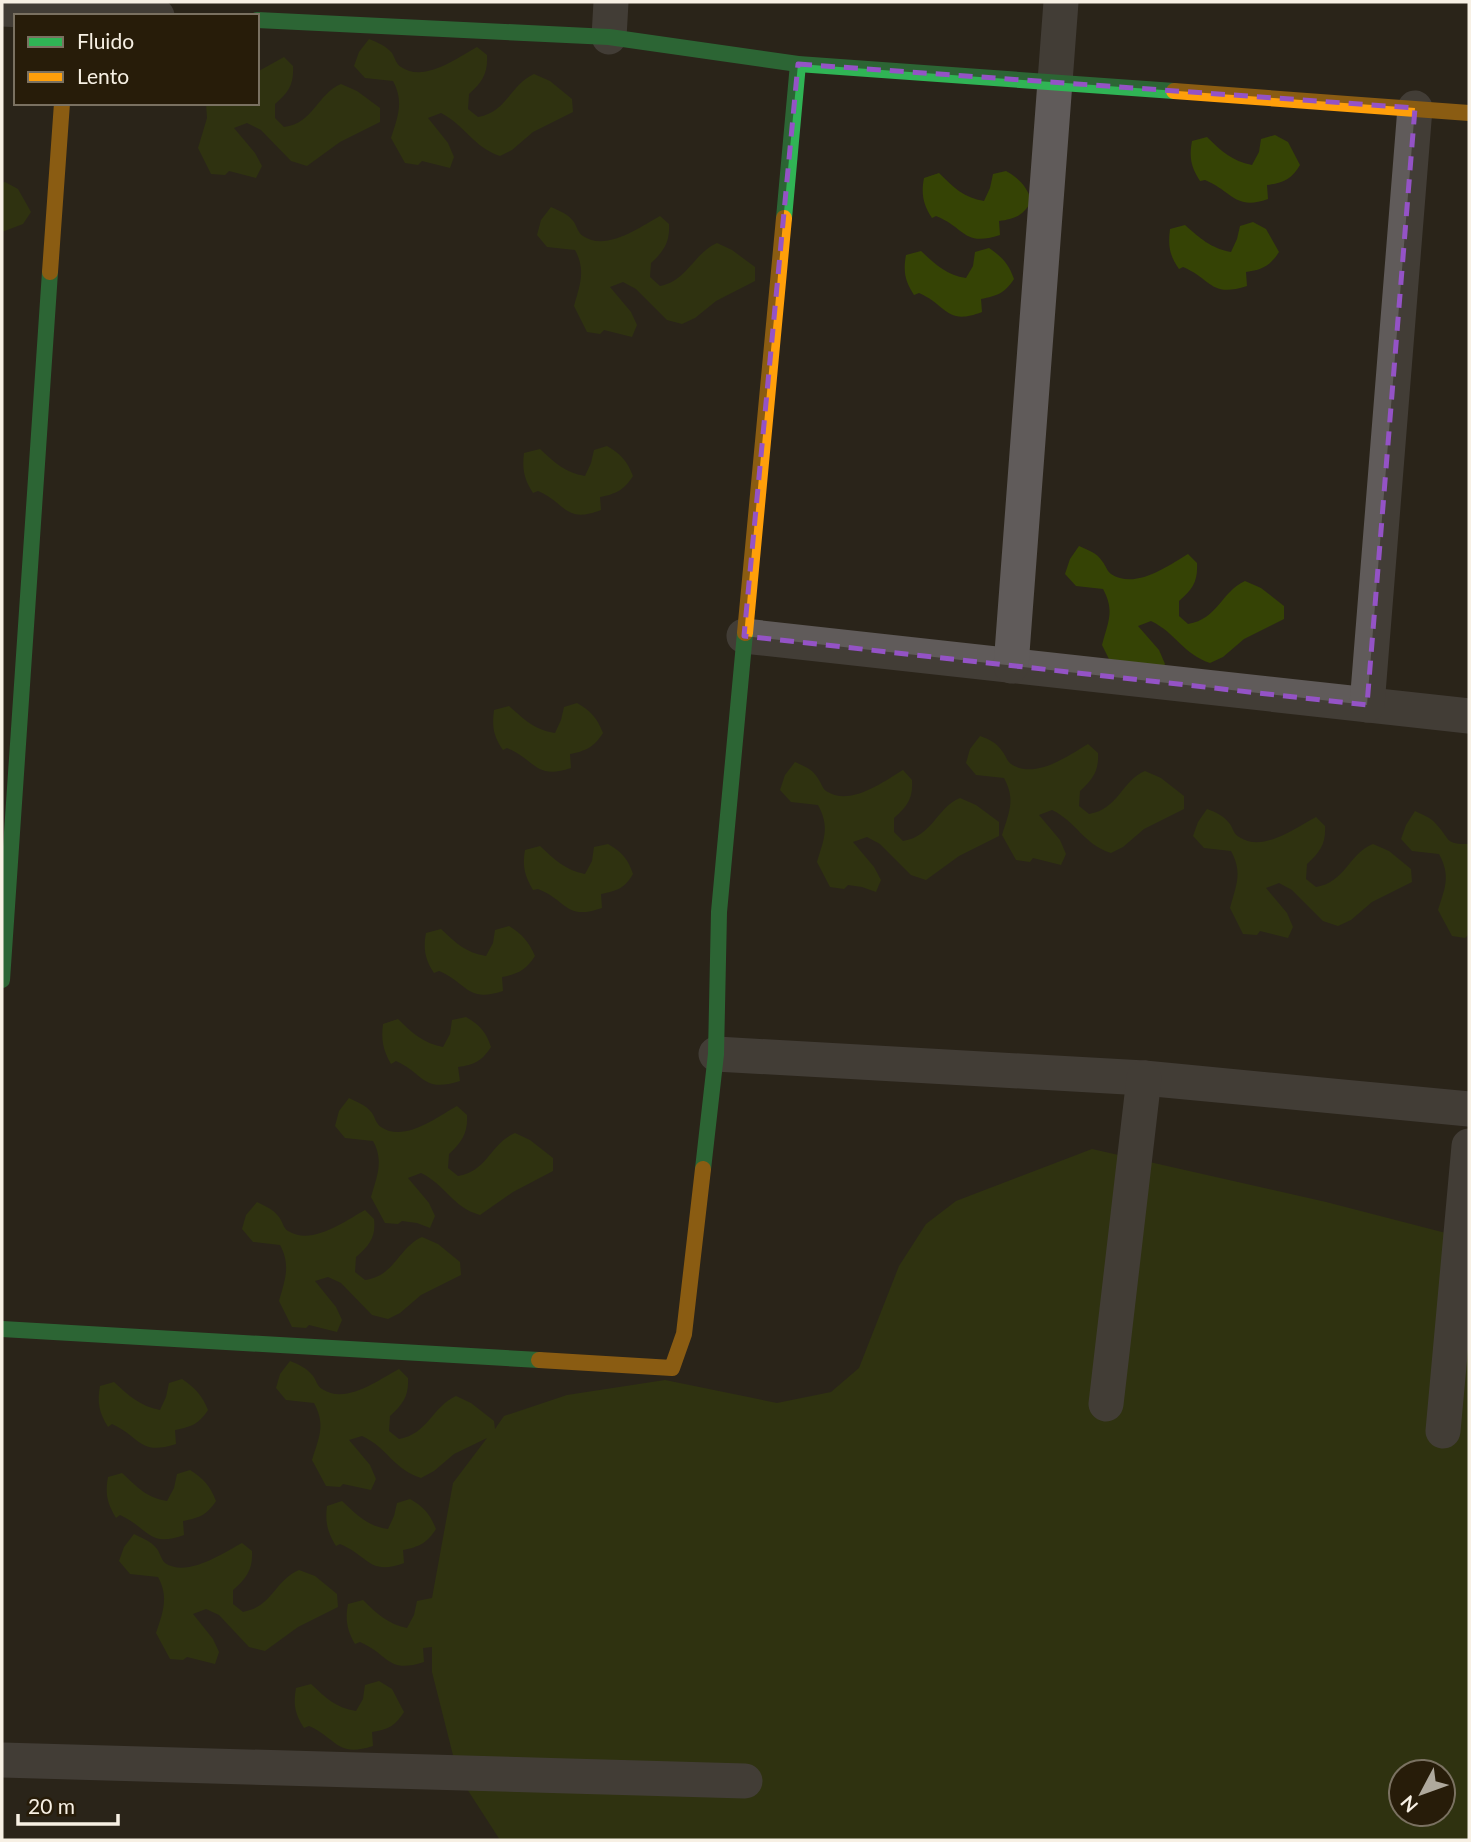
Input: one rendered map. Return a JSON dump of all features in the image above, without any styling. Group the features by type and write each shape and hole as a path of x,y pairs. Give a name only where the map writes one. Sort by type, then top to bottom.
{"street":[{"path":"609,37 611,2"},
{"path":"1011,666 1062,2"},
{"path":"2,9 127,14"},
{"path":"259,20 609,37 798,64 1055,85 1469,113"},
{"path":"2,1329 672,1368 684,1334 716,1055 719,912 798,64"},
{"path":"2,980 6,863 62,105"},
{"path":"1367,705 1415,108"},
{"path":"744,636 1469,716"},
{"path":"716,1055 1144,1078 1469,1109"},
{"path":"1106,1404 1144,1078"},
{"path":"1443,1431 1469,1146"},
{"path":"2,1760 745,1781"}],"highlighted area":[{"path":"798,64 1415,108 1367,705 744,636"}],"green space":[{"path":"369,39 390,51 401,67 420,72 440,67 477,47 487,55 486,67 483,77 469,94 468,109 478,117 496,110 519,85 534,74 550,81 572,99 573,112 533,132 512,150 500,156 476,142 441,113 428,118 448,143 454,157 450,168 422,161 418,165 405,163 391,138 399,102 393,81 365,78 354,66 359,52"},
{"path":"284,57 293,66 290,87 275,104 275,118 284,127 302,120 326,94 341,84 357,91 380,108 380,122 340,142 307,166 291,161 261,130 247,123 234,128 262,166 256,178 229,171 225,175 211,174 198,148 207,118 206,105 259,105 259,71"},
{"path":"1275,135 1288,142 1300,165 1287,180 1267,185 1268,199 1248,203 1234,198 1214,184 1200,181 1191,157 1192,141 1207,137 1227,155 1252,165 1259,152 1261,139"},
{"path":"1006,171 1022,183 1032,201 1018,216 999,221 1000,235 979,239 971,237 936,216 932,218 929,213 924,199 924,178 939,173 965,195 984,201 993,174"},
{"path":"2,183 18,189 31,212 23,224 2,232"},
{"path":"551,207 569,217 583,236 602,241 623,236 660,216 669,224 668,236 663,250 651,263 650,277 660,286 677,279 702,253 717,243 755,267 755,281 716,301 695,318 682,324 667,320 636,289 623,282 610,287 631,312 637,325 632,337 604,330 600,334 587,332 574,306 581,271 575,250 547,247 537,235 541,220"},
{"path":"1253,222 1266,229 1279,252 1265,266 1246,272 1247,286 1225,290 1212,286 1193,272 1183,267 1179,269 1173,259 1169,245 1170,229 1185,225 1211,245 1231,252 1240,226"},
{"path":"989,248 1004,261 1014,279 1000,293 981,299 982,312 961,317 948,312 919,293 914,295 905,271 906,255 921,251 947,272 966,278 973,266 975,252"},
{"path":"607,446 623,458 633,476 619,491 600,497 601,510 580,515 573,513 538,491 533,493 530,488 524,474 524,453 540,449 566,470 585,476 594,450"},
{"path":"1079,546 1098,556 1111,574 1130,579 1151,574 1188,554 1197,563 1197,575 1188,593 1179,601 1179,616 1188,624 1206,617 1245,581 1261,588 1284,606 1284,619 1244,639 1223,657 1210,663 1193,654 1151,621 1138,626 1159,650 1165,664 1160,675 1115,671 1102,645 1110,610 1103,589 1076,586 1065,574 1070,559"},
{"path":"577,703 593,715 603,733 589,748 570,754 571,768 550,772 543,770 507,748 503,750 497,740 493,726 494,710 509,706 535,727 555,733 564,707"},
{"path":"980,736 998,746 1011,764 1030,769 1051,764 1088,744 1098,753 1097,765 1092,778 1080,791 1079,806 1089,814 1107,807 1130,781 1145,771 1161,778 1184,796 1184,809 1144,829 1123,847 1111,853 1093,844 1052,810 1039,815 1060,840 1066,854 1061,865 1033,858 1030,862 1016,860 1002,835 1010,800 1004,778 976,775 966,763 970,749"},
{"path":"795,762 813,772 826,791 845,796 866,791 903,770 912,780 912,792 903,810 894,818 894,832 903,841 921,834 945,808 960,798 976,805 999,822 999,836 959,856 926,880 911,875 880,844 867,837 853,842 881,880 876,892 848,885 844,889 830,887 817,862 825,827 818,805 791,802 780,790 785,775"},
{"path":"1207,809 1225,819 1239,837 1258,842 1279,837 1316,817 1325,826 1324,838 1319,851 1307,864 1306,879 1316,887 1334,880 1358,854 1373,844 1389,851 1411,869 1412,882 1372,902 1351,920 1338,926 1323,921 1292,890 1279,883 1266,888 1287,913 1293,927 1288,938 1260,931 1257,935 1243,934 1230,908 1238,873 1231,851 1204,848 1193,836"},
{"path":"1415,811 1434,822 1451,842 1469,844 1469,934 1465,938 1452,936 1438,910 1446,876 1439,854 1412,851 1401,839"},
{"path":"608,844 624,856 633,874 620,888 601,894 602,908 573,911 548,894 538,889 533,890 525,871 525,850 540,846 566,867 585,874 592,861 594,847"},
{"path":"509,926 525,939 535,956 521,971 502,977 503,991 481,995 468,990 439,971 434,973 425,949 426,933 441,929 467,950 486,956 493,943 495,930"},
{"path":"466,1017 482,1029 491,1047 477,1062 458,1067 460,1081 438,1085 425,1080 396,1061 391,1064 383,1045 383,1024 398,1019 418,1037 443,1047 450,1034 452,1020"},
{"path":"349,1098 367,1108 381,1127 400,1132 420,1127 457,1106 467,1115 466,1127 461,1141 449,1154 448,1168 458,1176 476,1169 515,1133 530,1140 553,1158 553,1171 513,1192 480,1215 462,1207 421,1173 408,1178 429,1203 435,1216 430,1228 402,1221 398,1224 385,1223 371,1197 379,1162 373,1141 345,1138 335,1126 339,1111"},
{"path":"1092,1149 1326,1202 1469,1239 1469,1840 500,1840 458,1775 432,1672 432,1647 423,1648 424,1662 403,1666 395,1664 360,1642 355,1644 347,1620 348,1604 363,1600 383,1618 407,1628 417,1601 432,1598 453,1483 487,1438 454,1454 421,1478 404,1470 378,1446 362,1436 349,1440 370,1465 376,1479 371,1490 343,1484 340,1487 326,1486 312,1460 320,1431 318,1411 314,1403 286,1400 276,1388 280,1374 290,1361 308,1371 322,1389 341,1394 362,1389 399,1369 408,1378 407,1390 402,1403 390,1416 389,1431 399,1439 417,1432 456,1396 471,1403 494,1421 495,1429 504,1416 567,1395 665,1380 777,1403 831,1392 859,1368 899,1266 926,1224 956,1201"},
{"path":"257,1202 274,1212 288,1231 307,1236 328,1230 365,1210 374,1219 374,1231 368,1244 356,1257 355,1272 365,1280 390,1268 407,1248 422,1237 438,1244 460,1262 461,1275 421,1295 400,1313 388,1319 372,1315 341,1283 328,1277 315,1281 336,1307 342,1320 337,1332 309,1325 306,1328 292,1327 279,1301 286,1266 280,1245 253,1242 242,1229 246,1215"},
{"path":"182,1379 198,1392 208,1410 194,1424 175,1430 176,1444 154,1448 141,1443 112,1424 108,1427 100,1407 100,1386 114,1382 135,1400 160,1410 169,1383"},
{"path":"190,1470 206,1483 216,1501 202,1515 183,1521 184,1535 156,1538 120,1515 116,1518 108,1498 108,1477 122,1473 148,1495 167,1501 177,1474"},
{"path":"410,1499 426,1511 436,1529 422,1544 403,1550 404,1563 376,1566 340,1544 336,1546 327,1526 327,1506 342,1501 368,1523 388,1529 397,1503"},
{"path":"134,1534 152,1544 165,1563 184,1568 215,1558 242,1543 252,1551 251,1563 245,1577 233,1590 233,1604 243,1612 261,1605 284,1580 299,1570 315,1576 337,1594 338,1607 298,1627 265,1651 249,1647 219,1615 206,1609 193,1614 213,1639 219,1652 215,1664 187,1657 183,1660 170,1659 156,1633 164,1598 158,1577 130,1574 119,1561 124,1547"},
{"path":"379,1681 392,1689 404,1712 391,1726 372,1732 373,1746 351,1750 338,1745 309,1726 304,1728 295,1704 296,1688 311,1684 337,1705 356,1711 363,1699 365,1685"}],"traffic: fast":[{"path":"259,20 609,37 798,64 1174,91"},
{"path":"784,218 798,64"},
{"path":"2,980 50,272"},
{"path":"703,1169 716,1054 719,912 745,633"},
{"path":"2,1329 539,1360"}],"traffic: slow":[{"path":"1174,91 1469,113"},
{"path":"50,272 62,105"},
{"path":"745,633 784,218"},
{"path":"539,1360 672,1368 684,1334 703,1169"}]}
